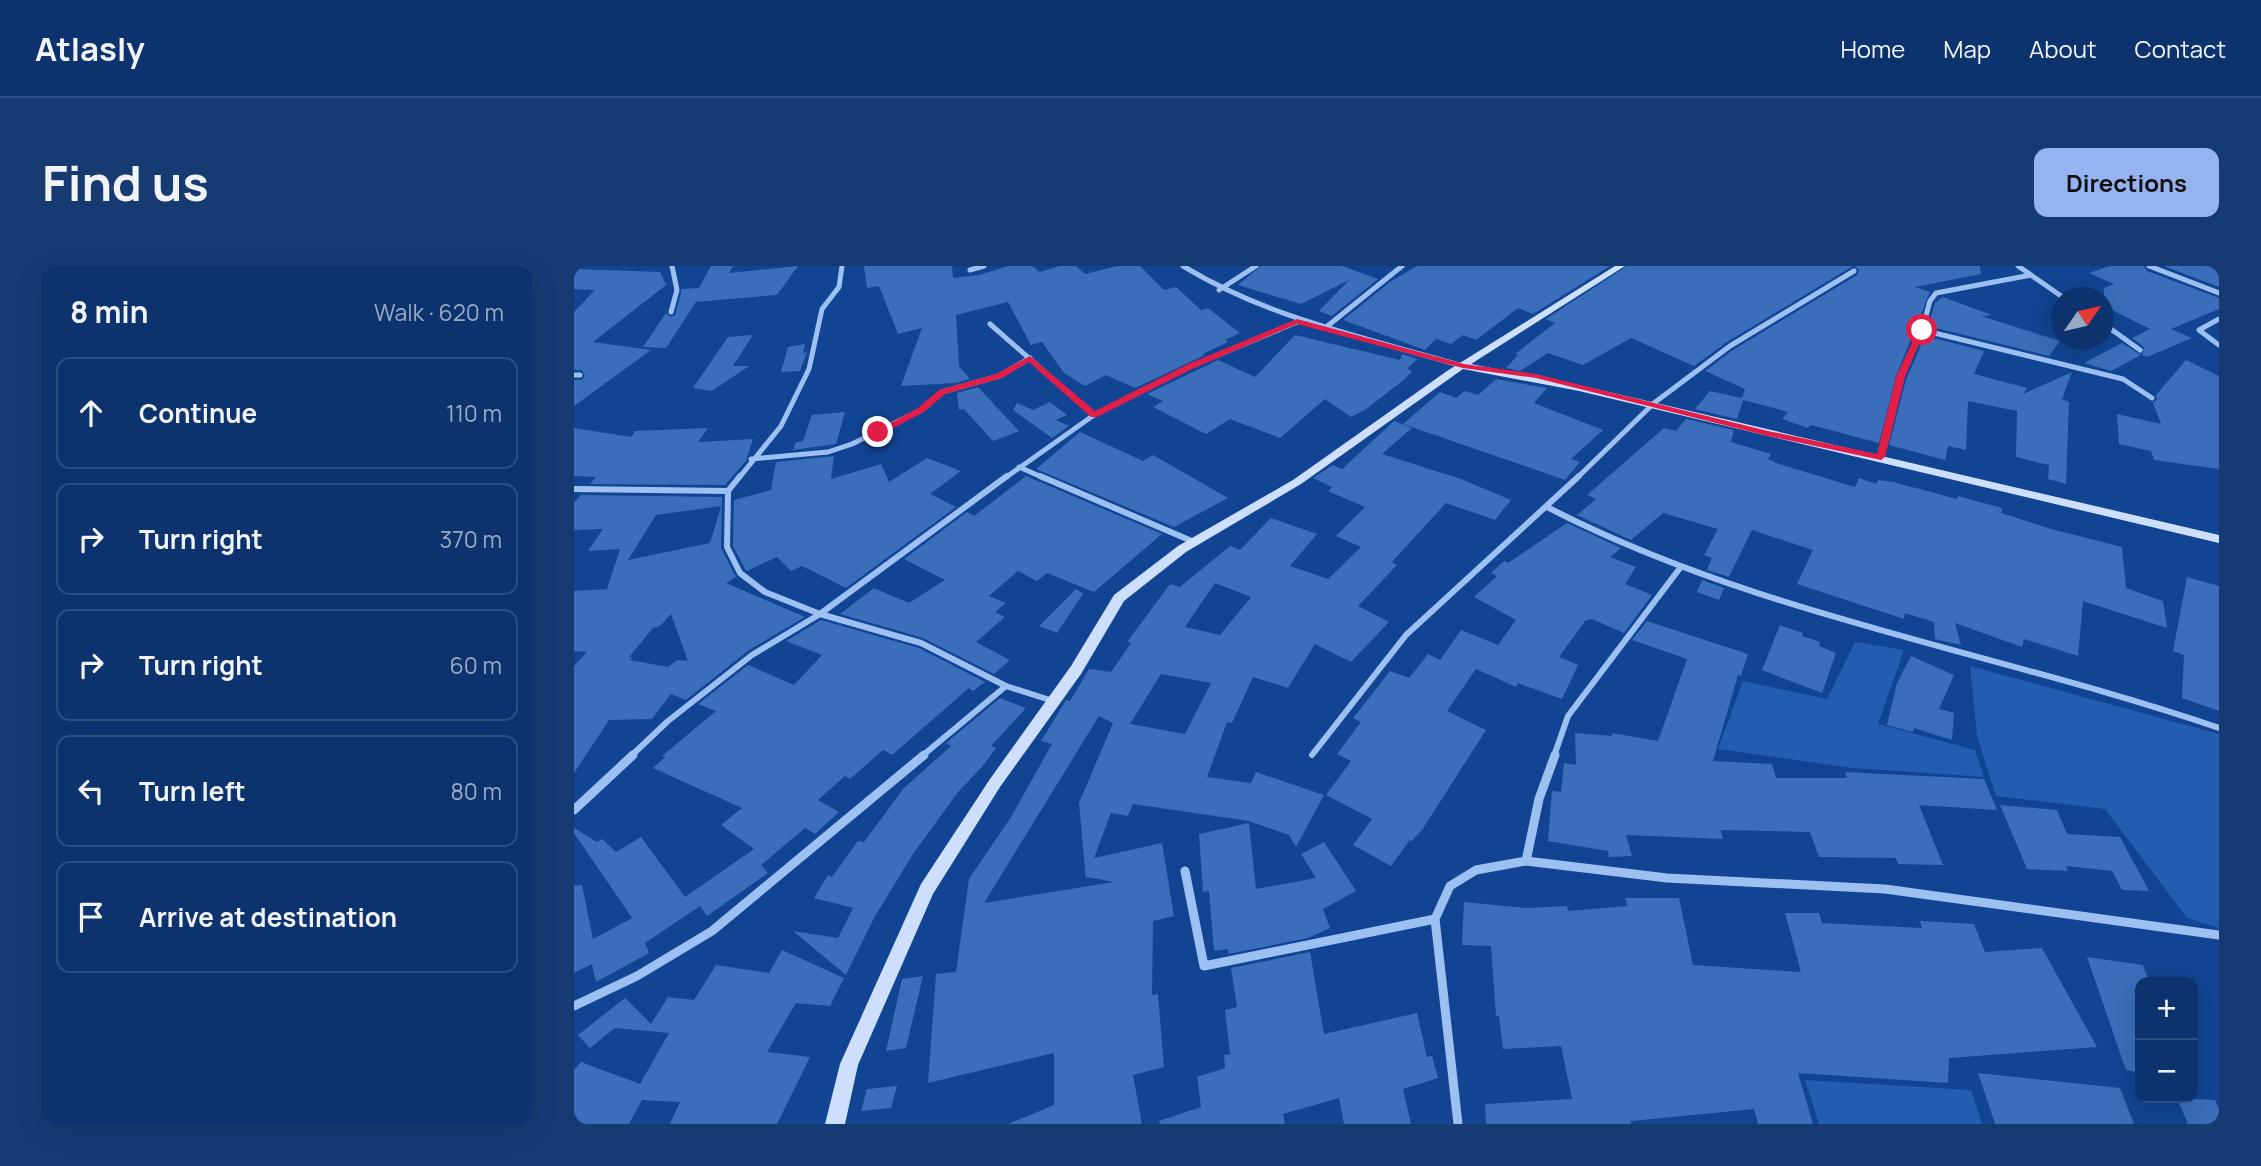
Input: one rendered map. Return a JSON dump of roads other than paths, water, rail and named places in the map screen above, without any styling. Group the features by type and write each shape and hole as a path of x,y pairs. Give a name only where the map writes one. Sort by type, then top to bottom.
{"street":[{"path":"671,312 677,290 672,266"},
{"path":"842,266 839,287 822,309 808,369 781,426 751,459 728,491 727,547 740,573 765,592 820,614 921,643 1006,686 1053,701"},
{"path":"970,270 984,266"},
{"path":"1183,266 1219,290 1297,322 1463,366 1536,376 1654,403 1768,433 1881,457 2219,539"},
{"path":"1219,290 1256,266"},
{"path":"1325,328 1402,266"},
{"path":"835,1124 849,1064 927,889 1119,598 1194,542 1297,482 1463,366 1621,266"},
{"path":"2018,266 2051,289"},
{"path":"2149,266 2219,293"},
{"path":"1312,755 1405,635 1547,507 1654,403 1730,346 1854,271"},
{"path":"1881,457 1900,377 1922,330 1930,301 1936,293 2031,275"},
{"path":"2219,319 2199,330 2219,345"},
{"path":"574,810 678,713 752,655 820,614 1094,415 1189,367 1297,322"},
{"path":"990,324 1094,415"},
{"path":"1922,330 2123,379 2152,398"},
{"path":"2114,331 2140,350"},
{"path":"751,459 828,452 852,444 921,410 942,392 999,376 1030,358"},
{"path":"1019,467 1194,542"},
{"path":"574,489 728,491"},
{"path":"1547,507 1597,535 1680,568 2157,706 2219,728"},
{"path":"1526,861 1539,799 1569,716 1680,568"},
{"path":"574,1006 638,976 712,931 1006,686"},
{"path":"1458,1124 1435,919 1450,886 1476,870 1526,861 1667,878 1885,889 2219,934"},
{"path":"1185,871 1205,966 1435,919"}]}
